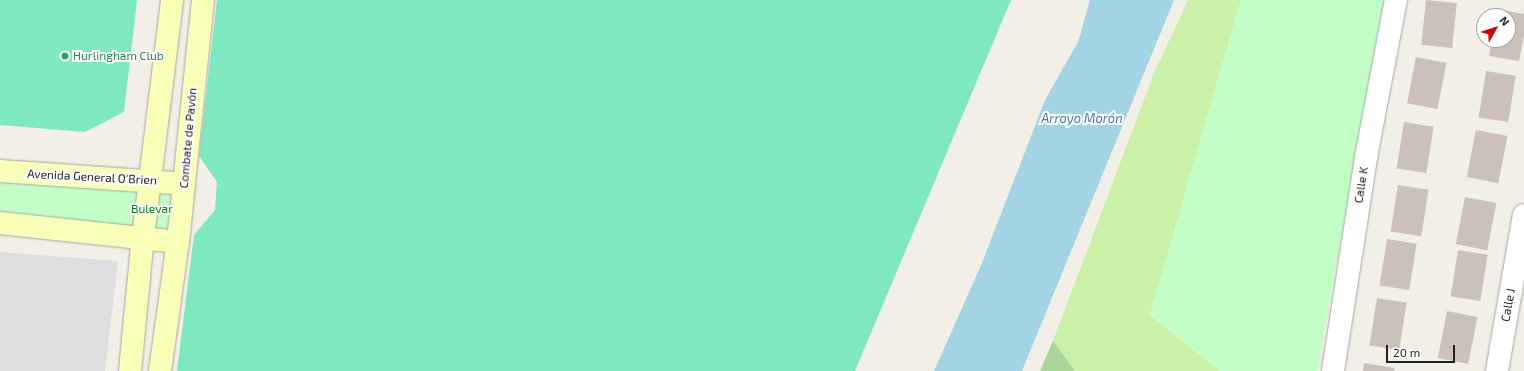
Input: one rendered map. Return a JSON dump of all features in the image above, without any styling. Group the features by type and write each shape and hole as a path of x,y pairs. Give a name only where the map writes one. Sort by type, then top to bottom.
{"main road":[{"path":"130,371 143,237 172,0"},
{"name":"Combate de Pavón","path":"160,371 178,242 203,0"},
{"name":"Avenida General O'Brien","path":"0,171 122,181 150,180 184,184"},
{"path":"0,223 143,237 178,242"}],"street":[{"name":"Calle K","path":"1333,371 1366,157 1396,0"},
{"name":"Calle J","path":"1497,371 1524,215"}],"shaded area":[{"path":"0,252 118,261 105,371 0,371"}],"green space":[{"name":"Hurlingham Club","path":"0,0 137,0 124,112 85,132 0,125"},
{"path":"217,0 1011,0 855,371 177,371 194,235 215,210 217,182 199,156"},
{"path":"1188,0 1241,0 1150,315 1220,371 1075,371 1053,341 1154,73"},
{"path":"1241,0 1384,0 1317,371 1220,371 1150,315"},
{"name":"Bulevar","path":"0,171 184,184 180,236 0,223"},
{"path":"1053,341 1075,371 1040,371"}],"water":[{"name":"Arroyo Morón","path":"1090,0 1174,0 1022,371 934,371 982,263 1045,100 1078,42"}],"building":[{"path":"1426,0 1457,3 1452,48 1421,45"},
{"path":"1516,13 1524,14 1524,35 1519,61 1489,56 1490,48 1516,48"},
{"path":"1416,57 1446,63 1437,109 1407,103"},
{"path":"1486,71 1516,76 1508,122 1479,117"},
{"path":"1404,122 1434,127 1426,173 1397,168"},
{"path":"1476,130 1507,136 1498,183 1467,177"},
{"path":"1398,185 1429,190 1421,236 1391,231"},
{"path":"1465,197 1496,203 1487,250 1456,244"},
{"path":"1387,239 1417,244 1409,290 1380,285"},
{"path":"1458,250 1488,255 1480,301 1451,296"},
{"path":"1377,298 1407,303 1399,350 1369,345"},
{"path":"1447,311 1477,317 1468,364 1438,358"},
{"path":"1364,363 1395,368 1394,371 1363,371"}],"place":[{"name":"Hurlingham Club","path":"65,56"}]}
